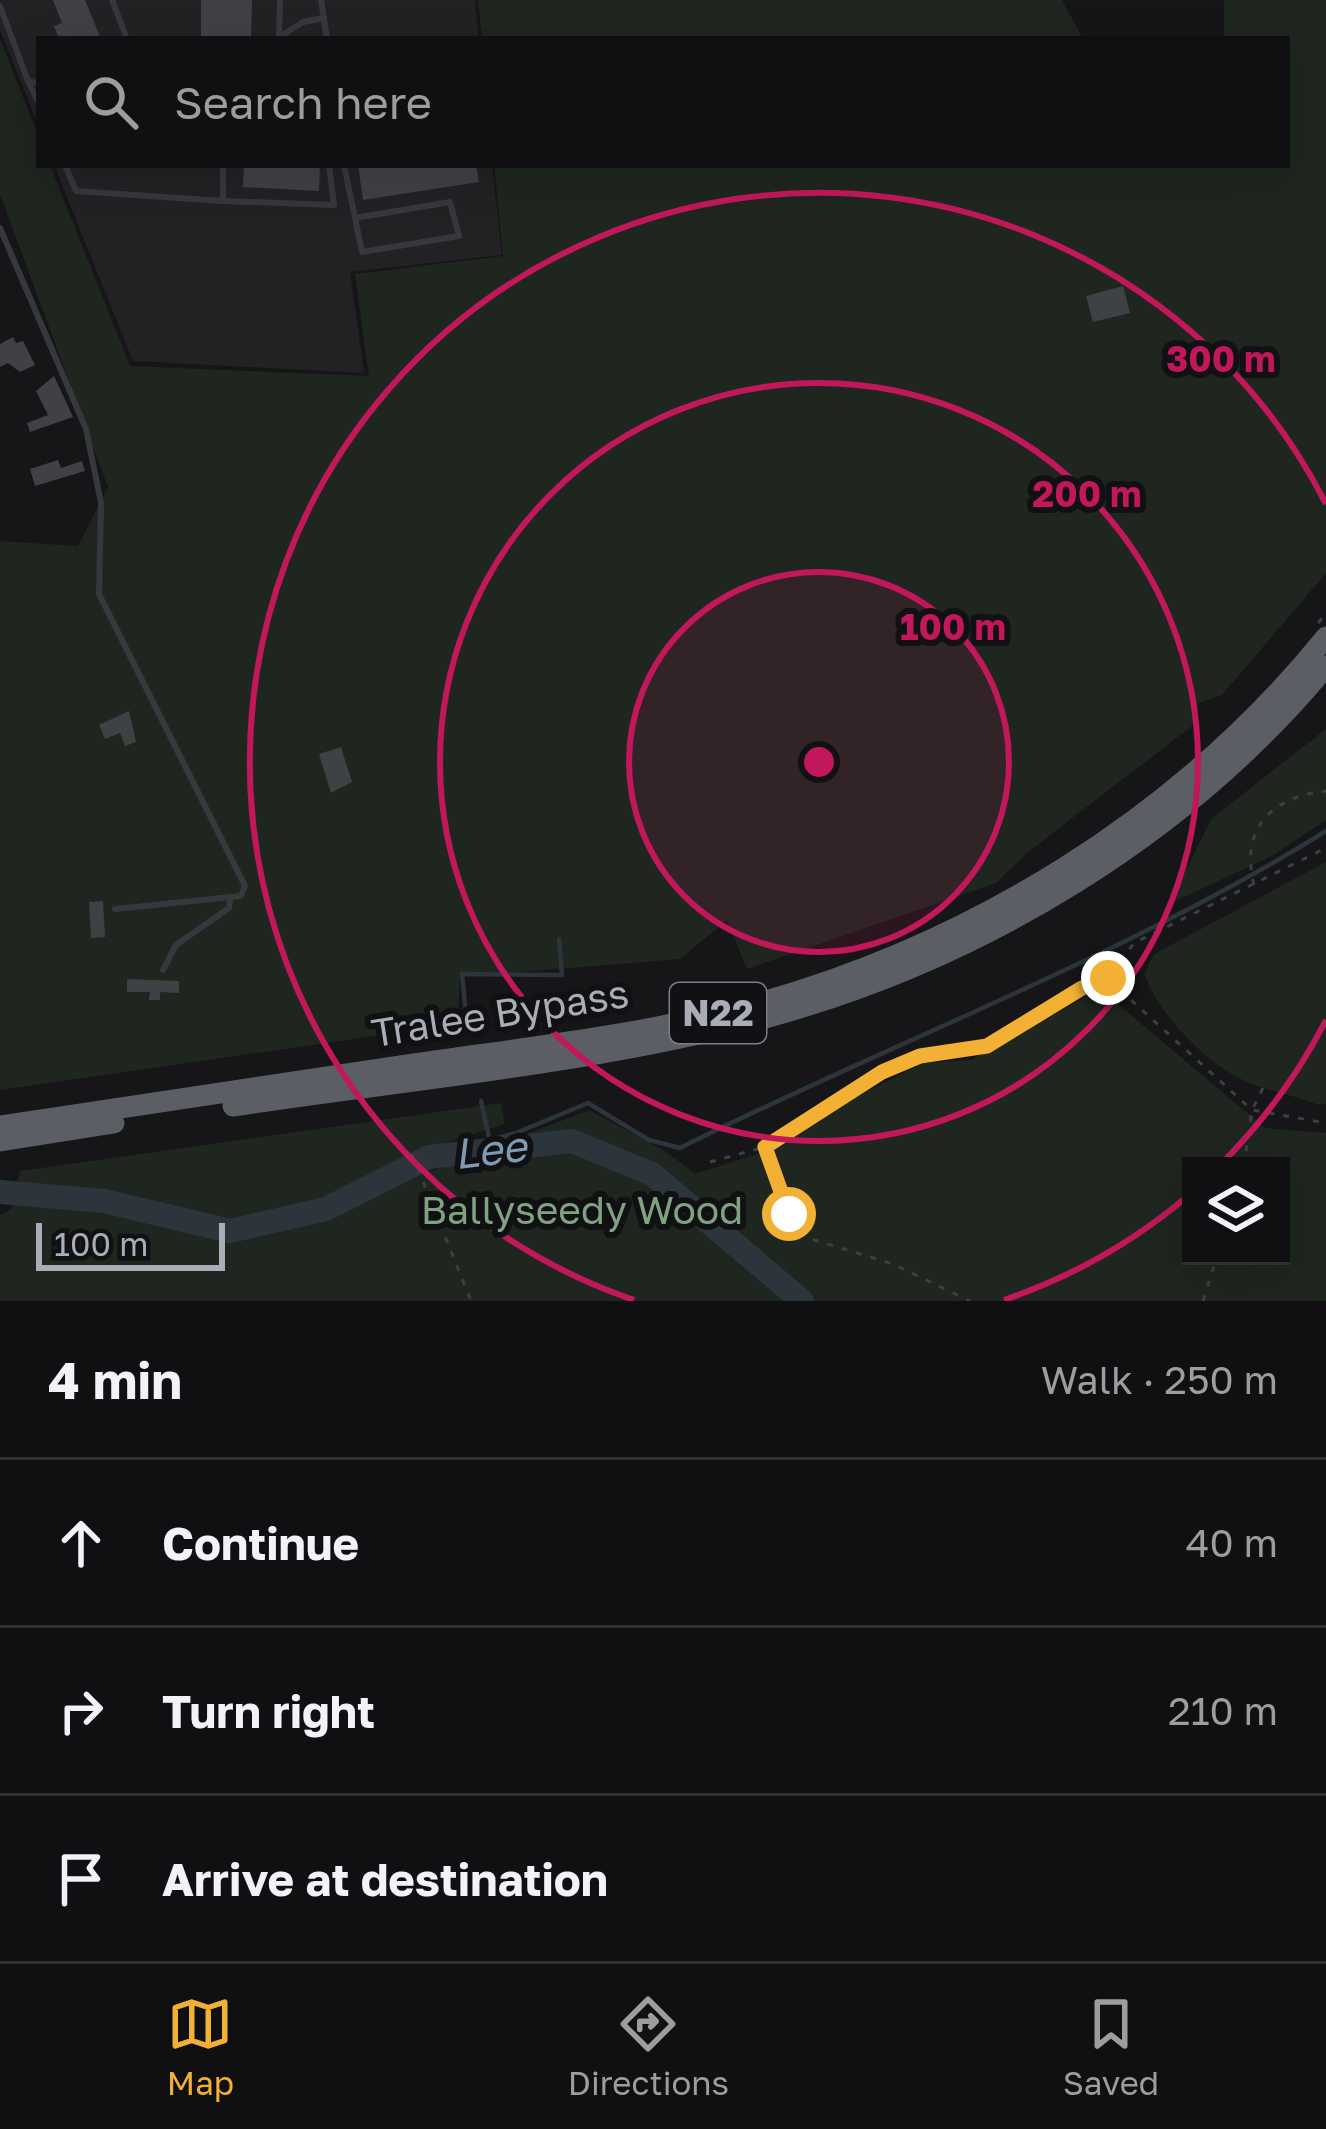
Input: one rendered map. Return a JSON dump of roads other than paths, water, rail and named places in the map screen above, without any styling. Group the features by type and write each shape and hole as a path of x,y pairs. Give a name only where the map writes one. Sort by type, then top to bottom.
{"highway":[{"name":"Tralee Bypass","path":"0,1126 699,1018 859,970 944,935 1112,837 1239,731 1318,636"},
{"name":"Tralee Bypass","path":"0,1141 705,1033 866,986 953,949 1121,851 1190,800 1326,665"}],"lane":[{"path":"112,0 127,36"},
{"path":"278,36 280,0"},
{"path":"321,0 327,36"},
{"path":"0,6 36,98"},
{"path":"281,36 303,22 324,19"},
{"path":"28,81 36,83"},
{"path":"66,168 76,191 334,205 329,168"},
{"path":"223,200 224,168"},
{"path":"345,168 362,252 459,236 449,202 355,218"},
{"path":"0,228 86,429 101,503 99,594 240,868 245,892 230,900 115,909"},
{"path":"163,970 176,946 230,908 230,900"}],"waterway":[{"path":"429,1157 516,1133 588,1103 649,1140 680,1148 1089,959 1249,877 1326,831"},
{"path":"467,1024 462,974 562,975 559,939"},
{"path":"481,1101 489,1137"},
{"name":"Lee","path":"0,1192 104,1201 230,1231 326,1209 429,1157 572,1141 652,1174 802,1301"}],"park label":[{"name":"Ballyseedy Wood","path":"582,1210"}]}
